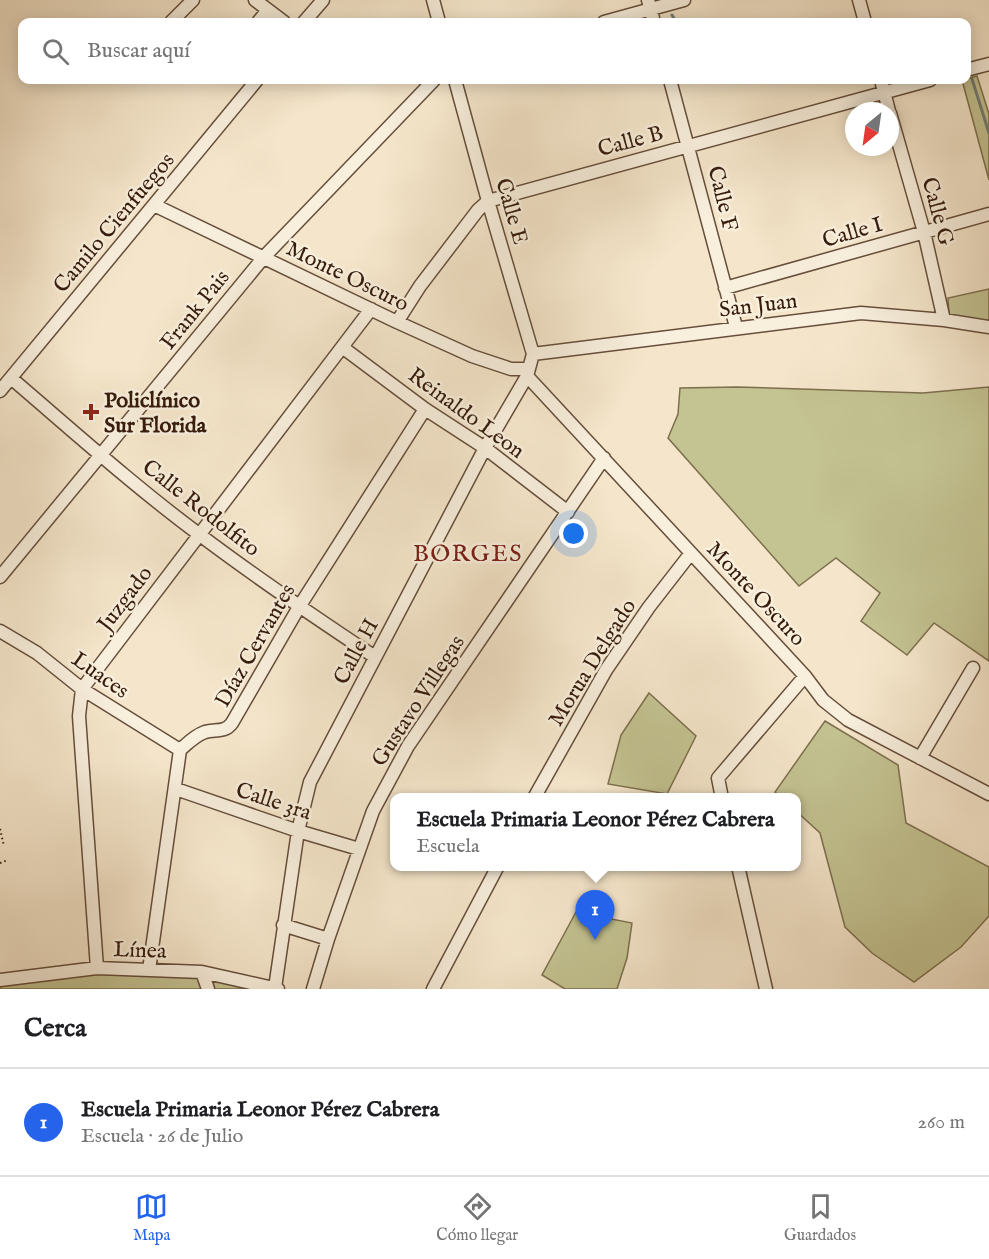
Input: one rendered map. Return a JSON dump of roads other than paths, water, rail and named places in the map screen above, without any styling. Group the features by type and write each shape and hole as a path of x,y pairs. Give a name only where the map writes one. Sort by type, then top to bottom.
{"street":[{"path":"175,18 193,0"},
{"path":"255,0 279,18"},
{"path":"307,18 323,0"},
{"path":"433,0 438,18"},
{"path":"615,18 649,5 684,0"},
{"path":"860,0 865,18"},
{"path":"261,18 268,10"},
{"path":"971,69 989,64"},
{"name":"Camilo Cienfuegos","path":"0,392 254,84"},
{"name":"Frank Pais","path":"0,577 264,257 430,84"},
{"name":"Calle E","path":"456,84 533,354"},
{"name":"Calle F","path":"671,84 736,327"},
{"name":"Calle B","path":"488,201 688,145 882,86 898,84"},
{"name":"Calle G","path":"882,86 887,102"},
{"name":"Calle G","path":"899,144 924,232 944,320"},
{"path":"397,322 420,286 478,210 488,201"},
{"name":"Monte Oscuro","path":"154,205 397,322 495,365 527,373 805,676 823,700 848,720 989,794"},
{"name":"Calle I","path":"725,288 989,214"},
{"name":"Juzgado","path":"82,689 371,309"},
{"name":"San Juan","path":"533,354 861,313 944,320 989,327"},
{"name":"Reinaldo Leon","path":"342,347 425,409 484,448 567,512"},
{"name":"Calle H","path":"276,989 283,925 298,831 310,782 484,448 527,373 533,354"},
{"name":"Calle Rodolfito","path":"11,378 198,534 299,607 375,657"},
{"name":"Díaz Cervantes","path":"180,750 199,735 208,731 229,728 299,607 425,409"},
{"name":"Gustavo Villegas","path":"313,989 328,939 373,812 408,746 604,458"},
{"name":"Morua Delgado","path":"537,793 606,670 649,607 691,553"},
{"name":"Luaces","path":"0,631 37,653 82,689 180,750"},
{"path":"920,758 973,668"},
{"path":"721,793 718,778 805,676"},
{"path":"82,689 79,716 97,968"},
{"path":"149,970 180,750"},
{"name":"Calle 3ra","path":"176,789 298,831 360,849"},
{"path":"433,989 496,871"},
{"path":"739,871 766,989"},
{"path":"283,925 328,939"},
{"name":"Línea","path":"0,980 97,968 202,972 276,989"},
{"path":"202,972 208,989"}],"waterway":[{"path":"972,79 989,133"}],"place":[{"name":"Policlínico Sur Florida","path":"91,412"},
{"name":"Escuela Primaria Leonor Pérez Cabrera","path":"595,940"}],"district":[{"name":"BORGES","path":"468,553"}]}
